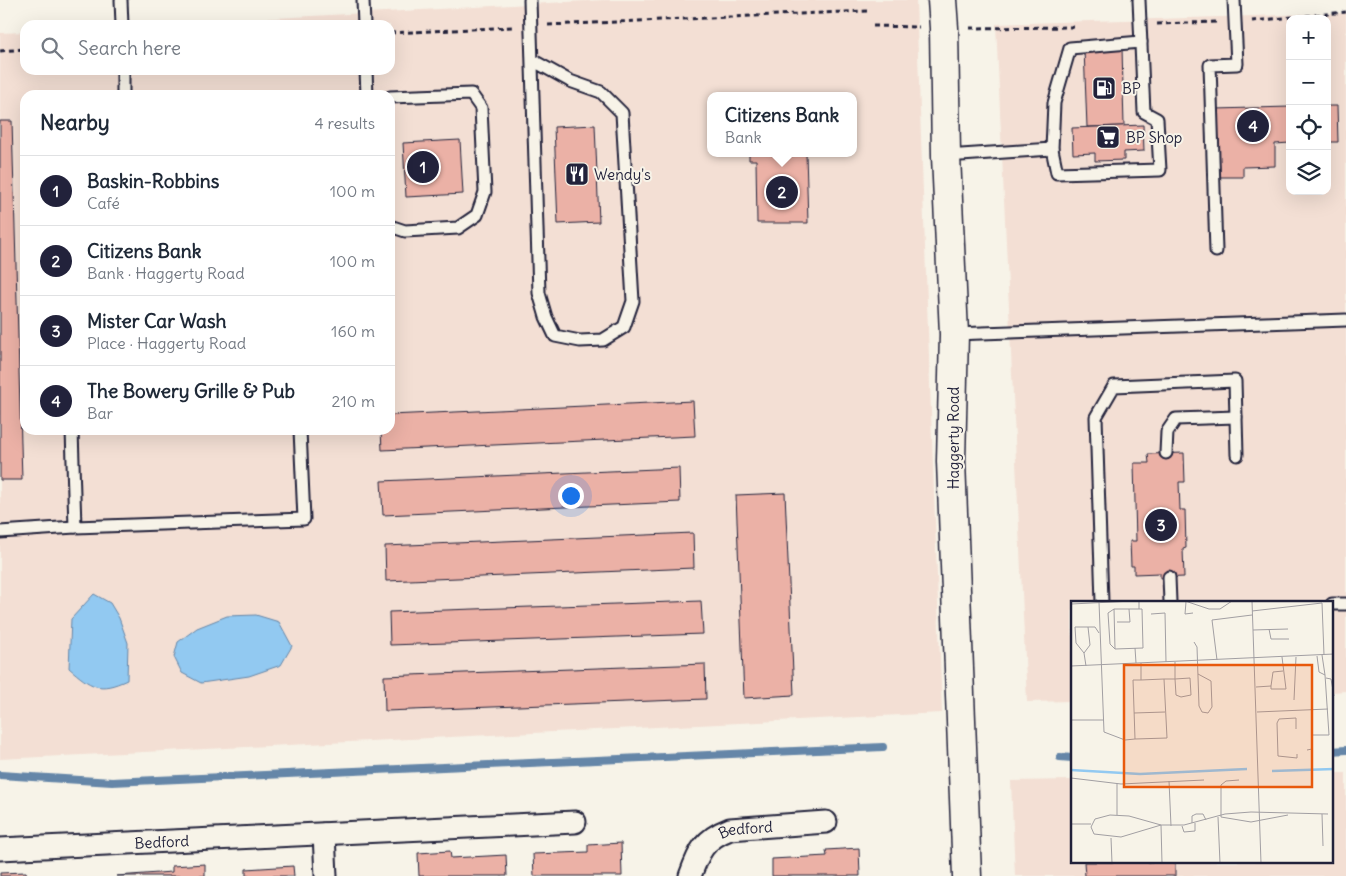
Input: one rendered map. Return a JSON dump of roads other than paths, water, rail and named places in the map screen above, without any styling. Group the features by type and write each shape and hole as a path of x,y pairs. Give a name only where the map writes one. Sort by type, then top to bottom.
{"main road":[{"name":"Haggerty Road","path":"942,0 946,156 954,334 951,461 965,779 967,876"}],"street":[{"name":"Bedford","path":"0,850 575,822"},
{"name":"Bedford","path":"690,876 696,858 706,843 716,835 730,829 826,822"},
{"path":"324,834 326,876"}],"lane":[{"path":"121,0 122,20"},
{"path":"363,0 364,20"},
{"path":"530,0 539,293 546,317 556,336 580,341 603,340 624,327 633,301 622,113 602,92 570,81 532,60"},
{"path":"1139,0 1141,42 1144,112 1157,119 1160,170 1056,173 1052,149 1054,103 1070,48 1141,42"},
{"path":"1216,251 1210,65 1236,64 1234,0"},
{"path":"123,75 123,90"},
{"path":"366,75 367,90"},
{"path":"395,97 471,94 482,108 485,192 477,215 458,228 405,230 395,227"},
{"path":"946,156 1052,149"},
{"path":"954,334 1346,320"},
{"path":"1102,601 1096,416 1114,386 1235,380 1237,455"},
{"path":"1166,453 1167,432 1176,419 1236,416"},
{"path":"72,435 75,527"},
{"path":"0,532 75,527 304,519 300,435"},
{"path":"1169,577 1170,601"}],"water":[{"path":"94,594 110,603 119,618 128,643 127,680 102,687 83,680 69,668 71,619"},
{"path":"256,615 279,622 292,646 281,665 249,676 201,683 182,673 174,657 178,642 197,628 227,616"}],"waterway":[{"path":"0,775 112,782 883,747"},
{"path":"1334,751 1346,750"},
{"path":"1060,757 1071,758"}],"place":[{"name":"BP","path":"1104,88"},
{"name":"The Bowery Grille & Pub","path":"1253,126"},
{"name":"BP Shop","path":"1108,137"},
{"name":"Baskin-Robbins","path":"423,167"},
{"name":"Wendy's","path":"577,174"},
{"name":"Citizens Bank","path":"782,192"},
{"name":"Mister Car Wash","path":"1161,525"}]}
